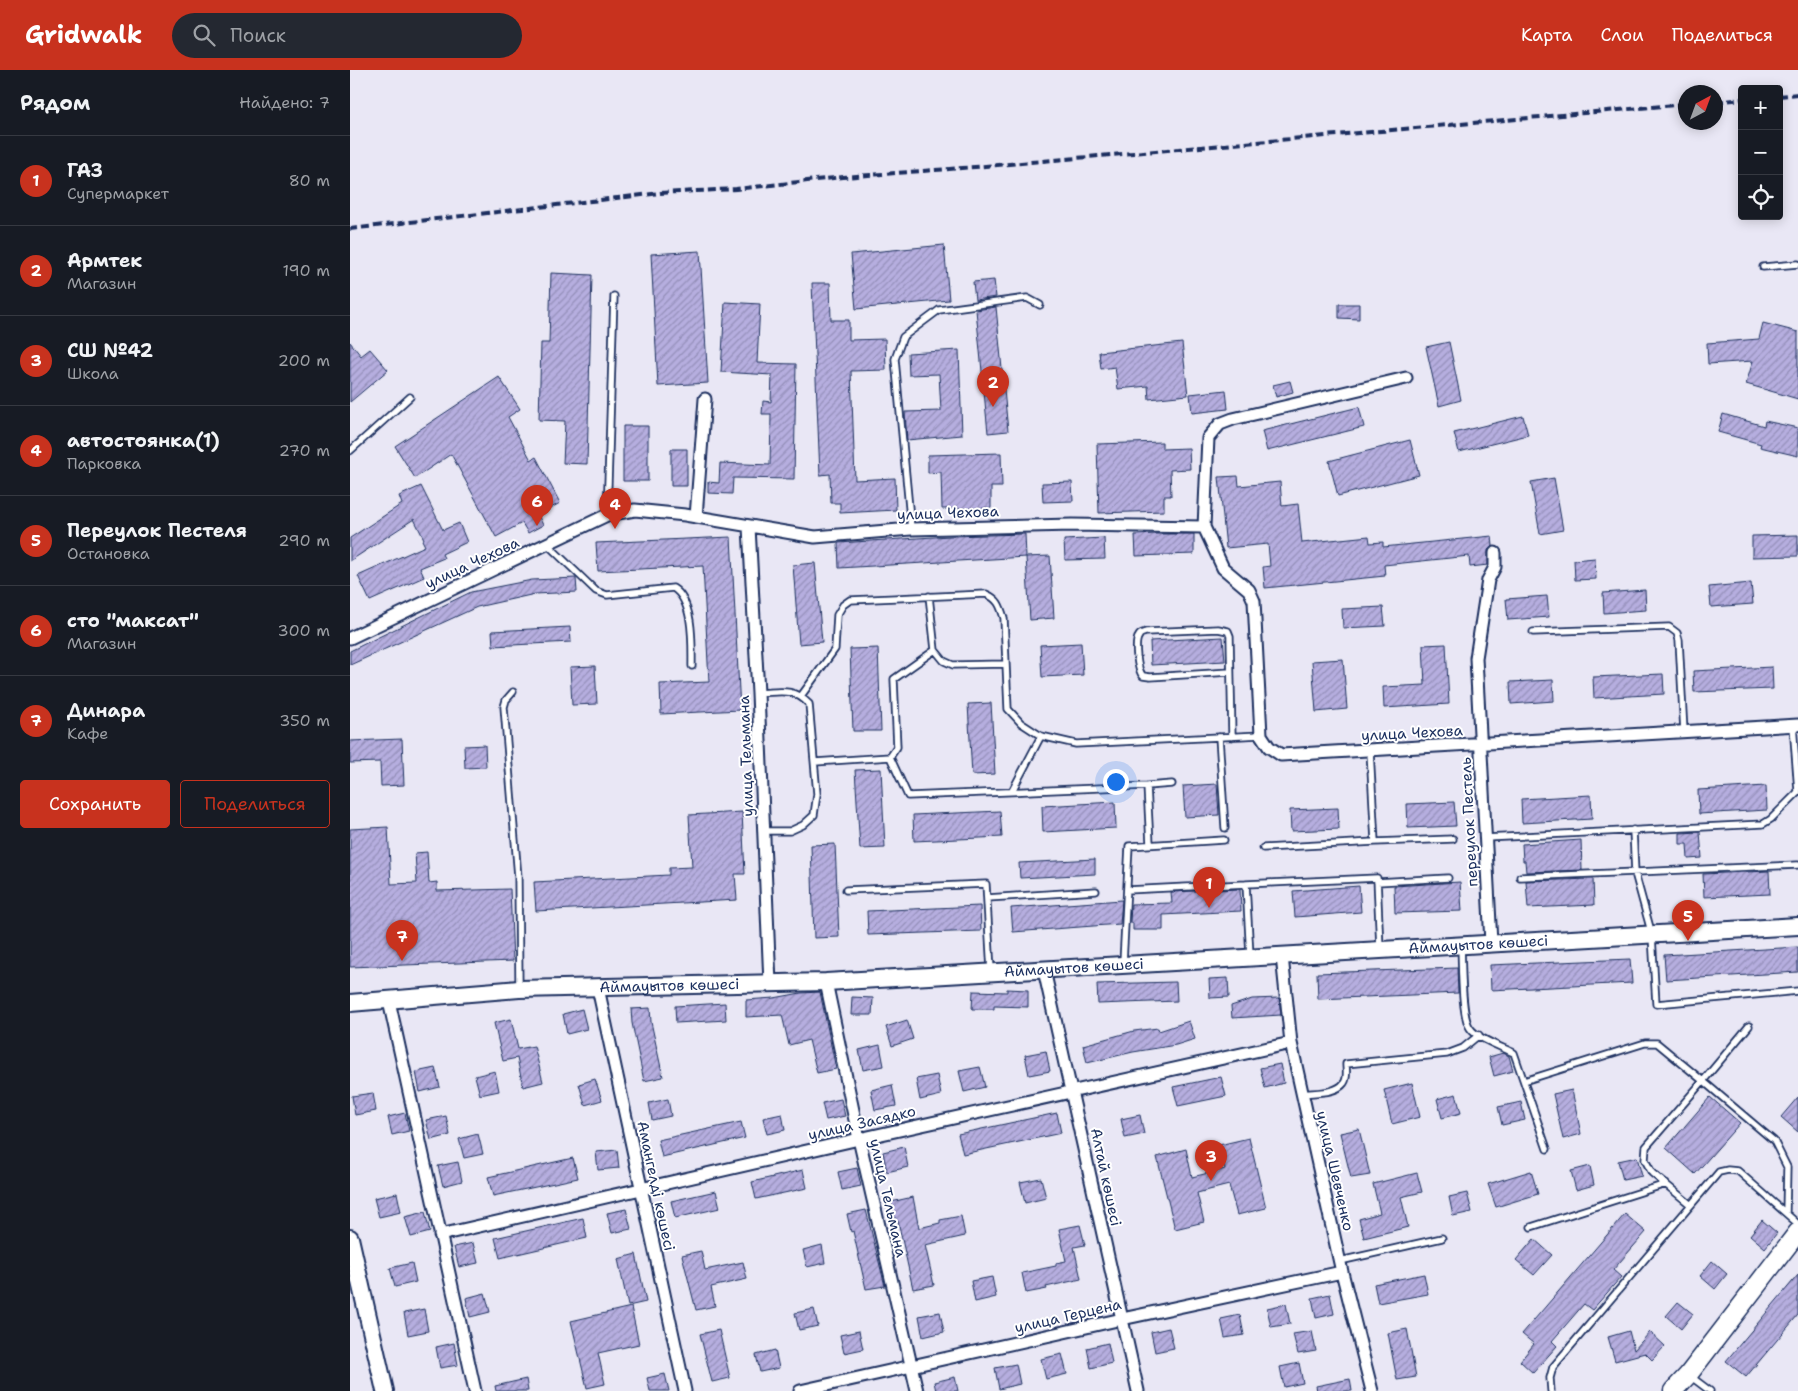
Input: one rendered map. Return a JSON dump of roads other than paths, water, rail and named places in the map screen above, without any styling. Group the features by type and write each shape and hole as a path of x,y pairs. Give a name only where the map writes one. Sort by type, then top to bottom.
{"main road":[{"path":"1673,1391 1798,1232"}],"street":[{"path":"1261,735 1254,601 1249,590 1223,568 1204,527 1208,438 1220,424 1233,419 1406,378"},
{"path":"696,517 705,399"},
{"name":"улица Чехова","path":"350,638 607,515 635,510 696,517 815,537 911,529 1072,525 1204,527"},
{"name":"улица Тельмана","path":"748,526 758,693 770,984"},
{"name":"переулок Пестель","path":"1490,943 1476,658 1488,580 1495,566 1495,553"},
{"name":"улица Чехова","path":"1261,735 1268,747 1281,755 1796,725"},
{"name":"Аймауытов көшесі","path":"350,1003 519,989 826,982 1798,926"},
{"name":"улица Шевченко","path":"1282,956 1291,1043 1341,1267 1372,1391"},
{"name":"Алтай көшесі","path":"1044,970 1138,1391"},
{"name":"улица Тельмана","path":"826,982 859,1139 917,1391"},
{"name":"Амангелді көшесі","path":"598,988 685,1391"},
{"path":"389,1001 475,1391"},
{"name":"улица Засядко","path":"440,1235 641,1188 1291,1043"},
{"path":"350,1238 385,1391"},
{"name":"улица Герцена","path":"800,1391 1122,1319 1341,1267"}],"lane":[{"path":"1762,267 1798,264"},
{"path":"607,515 614,296"},
{"path":"911,529 895,359 904,337 939,310 1027,298 1040,305"},
{"path":"350,451 410,397"},
{"path":"548,544 596,591 607,594 673,588 680,592 689,613 692,635 692,666"},
{"path":"801,696 835,649 837,615 843,604 850,600 986,594 993,597 1000,604 1004,618 1008,709 1021,723 1041,736 1076,744 1261,735"},
{"path":"929,596 935,650 944,661 953,665 1006,664"},
{"path":"1533,632 1669,626 1677,633 1679,640 1684,732"},
{"path":"1230,672 1143,676 1138,668 1137,638 1146,632 1226,629 1229,632 1232,737"},
{"path":"815,762 890,756 897,747 894,679 935,650"},
{"path":"758,693 788,691 801,696 809,704 817,794 814,815 809,821 790,831 764,831"},
{"path":"513,692 506,700 504,707 518,877 519,989"},
{"path":"1485,838 1763,824 1771,819 1798,792 1796,725"},
{"path":"1012,791 1041,736"},
{"path":"1219,737 1225,828"},
{"path":"1370,750 1375,842"},
{"path":"890,756 908,796 1172,784"},
{"path":"1147,786 1150,844"},
{"path":"1633,830 1635,873 1652,935 1656,1004 1798,990"},
{"path":"1262,848 1453,838"},
{"path":"1123,965 1129,846 1224,840"},
{"path":"1520,877 1798,865"},
{"path":"1127,890 1377,878 1380,950"},
{"path":"1377,882 1448,878"},
{"path":"846,890 986,884 991,973"},
{"path":"1246,884 1251,958"},
{"path":"987,898 1096,891"},
{"path":"1461,944 1465,1018 1470,1029 1514,1053 1547,1149"},
{"path":"1691,1206 1652,1173 1645,1160 1646,1147 1749,1026"},
{"path":"1302,1094 1330,1091 1339,1088 1347,1076 1346,1064 1447,1054 1463,1048 1479,1035"},
{"path":"1524,1081 1645,1043 1657,1043 1774,1141 1787,1167 1786,1214"},
{"path":"1551,1391 1550,1378 1553,1367 1719,1172 1728,1170 1738,1171 1798,1224"},
{"path":"1531,1227 1666,1184"},
{"path":"1341,1267 1442,1238"},
{"path":"1688,1374 1710,1391"}],"railway":[{"path":"1783,96 1798,94"},
{"path":"1723,101 1738,99"},
{"path":"350,229 660,193 736,189 843,177 1678,105"}],"place":[{"name":"Армтек","path":"993,407"},
{"name":"сто \"максат\"","path":"537,526"},
{"name":"автостоянка(1)","path":"615,529"},
{"name":"ГАЗ","path":"1209,908"},
{"name":"Переулок Пестеля","path":"1688,941"},
{"name":"Динара","path":"402,961"},
{"name":"СШ №42","path":"1211,1181"}]}
